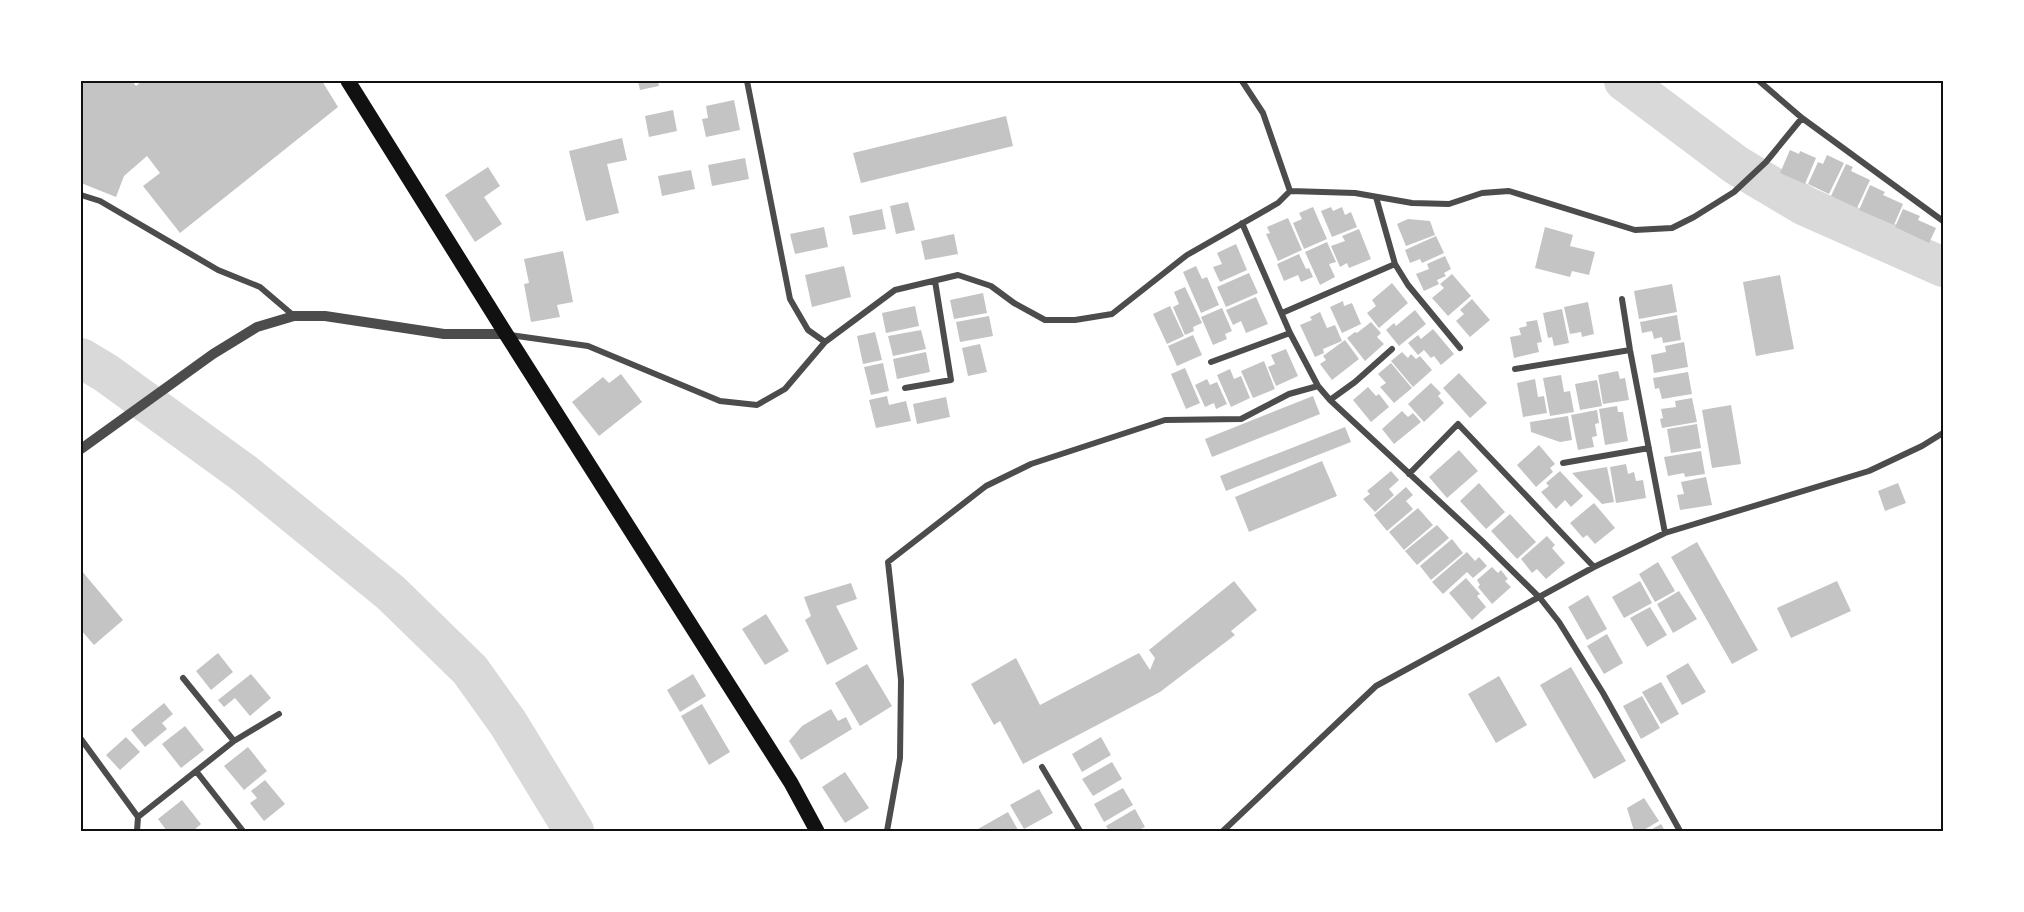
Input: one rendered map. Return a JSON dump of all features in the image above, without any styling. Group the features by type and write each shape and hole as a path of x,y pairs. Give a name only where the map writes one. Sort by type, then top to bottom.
{"main road":[{"path":"353,85 506,334 791,783 817,831"}],"street":[{"path":"747,81 790,299 808,330 825,342"},
{"path":"1242,81 1263,113 1290,191"},
{"path":"1759,81 1802,118 1943,221"},
{"path":"81,449 213,354 257,327 294,316 325,316 444,334 506,334 588,346 720,401 757,405 785,388 825,342 895,290 958,275 992,286 1014,303 1045,320 1076,321 1112,314 1187,255 1278,203 1290,191 1355,193 1412,203 1449,204 1482,194 1509,191 1635,230 1672,228 1734,192 1766,162 1802,118"},
{"path":"81,195 100,201 218,270 260,287 294,316"},
{"path":"1376,197 1395,264 1408,285 1460,348"},
{"path":"1242,222 1290,333 1318,386 1330,400 1540,598 1559,622 1603,693 1680,831"},
{"path":"1282,313 1395,264"},
{"path":"905,388 951,380 935,281"},
{"path":"1622,299 1665,533"},
{"path":"1211,362 1290,333"},
{"path":"1330,400 1355,382 1392,349"},
{"path":"1515,369 1630,350"},
{"path":"887,831 900,758 900,691 888,562 986,486 1031,464 1166,420 1241,419 1289,394 1318,386"},
{"path":"1408,474 1458,424 1594,567"},
{"path":"1222,831 1376,686 1594,567 1665,533 1869,471 1922,446 1943,433"},
{"path":"1563,463 1649,448"},
{"path":"183,678 234,741"},
{"path":"138,817 234,741 279,714"},
{"path":"81,739 138,817 137,831"},
{"path":"1042,767 1080,831"},
{"path":"196,771 243,831"}],"building":[{"path":"81,81 132,81 136,86 142,81 322,81 338,107 180,233 143,186 160,173 147,156 124,176 116,197 81,183"},
{"path":"638,81 658,81 659,86 640,90"},
{"path":"734,100 740,130 706,137 702,119 708,118 706,106"},
{"path":"673,110 677,131 649,137 645,116"},
{"path":"1006,116 1013,146 861,183 853,153"},
{"path":"622,138 627,160 607,164 619,213 586,221 569,151"},
{"path":"1790,150 1799,154 1800,151 1816,158 1805,184 1780,173"},
{"path":"1827,155 1844,163 1829,194 1808,184 1818,162 1823,164"},
{"path":"745,158 749,179 712,186 708,165"},
{"path":"1846,164 1853,167 1851,171 1870,180 1857,208 1831,196"},
{"path":"488,167 500,186 484,197 502,224 475,242 445,195"},
{"path":"691,170 695,189 662,196 658,176"},
{"path":"1870,185 1885,192 1883,195 1903,204 1894,225 1859,210"},
{"path":"908,202 915,230 896,234 890,206"},
{"path":"1313,207 1327,239 1304,249 1293,223 1302,219 1299,213"},
{"path":"1331,207 1333,211 1342,207 1345,215 1351,212 1357,227 1332,237 1321,211"},
{"path":"882,209 886,229 853,235 849,216"},
{"path":"1903,209 1920,216 1918,220 1936,228 1929,243 1895,227"},
{"path":"1288,218 1302,250 1278,261 1266,234 1270,233 1267,227"},
{"path":"1408,219 1430,221 1435,235 1406,246 1397,224"},
{"path":"824,227 828,247 795,254 790,234"},
{"path":"1545,227 1573,235 1570,246 1595,252 1589,275 1572,271 1570,277 1535,268"},
{"path":"1359,229 1371,259 1349,268 1347,263 1340,267 1331,246 1345,241 1342,236"},
{"path":"954,234 958,254 925,260 921,241"},
{"path":"1436,236 1444,253 1422,263 1420,259 1410,263 1405,250"},
{"path":"1327,242 1336,262 1329,264 1335,277 1320,285 1305,252"},
{"path":"1236,244 1247,270 1220,282 1213,267 1222,264 1217,253"},
{"path":"563,251 573,302 557,305 560,317 531,322 524,284 529,283 524,259"},
{"path":"1299,254 1306,269 1309,268 1313,277 1301,282 1298,275 1284,281 1277,264"},
{"path":"1445,256 1451,269 1444,273 1446,276 1437,280 1439,284 1424,291 1416,274 1429,269 1427,264"},
{"path":"844,266 851,297 812,307 805,275"},
{"path":"1196,266 1202,279 1207,277 1219,305 1201,313 1183,272"},
{"path":"1249,273 1258,293 1226,307 1217,287"},
{"path":"1452,274 1471,296 1448,316 1432,298 1444,288 1440,284"},
{"path":"1780,275 1794,349 1756,356 1743,282"},
{"path":"1392,283 1408,303 1379,328 1367,313 1376,306 1372,300"},
{"path":"1672,284 1677,312 1639,319 1634,291"},
{"path":"1185,287 1202,323 1193,327 1194,331 1185,335 1173,307 1179,304 1174,292"},
{"path":"983,293 987,313 954,319 950,300"},
{"path":"1256,297 1268,324 1246,333 1241,321 1233,325 1226,310"},
{"path":"1472,299 1490,320 1470,337 1456,321 1464,314 1460,310"},
{"path":"1343,301 1344,306 1352,303 1361,324 1342,333 1330,307"},
{"path":"1588,302 1594,334 1582,337 1581,332 1570,334 1564,307"},
{"path":"915,306 919,326 886,333 882,313"},
{"path":"1170,306 1184,336 1167,344 1153,314"},
{"path":"1222,308 1232,331 1225,334 1227,339 1213,345 1201,317"},
{"path":"1562,309 1569,343 1554,346 1552,337 1548,338 1543,313"},
{"path":"1415,310 1426,324 1399,346 1386,330 1394,323 1396,326"},
{"path":"1320,312 1327,328 1335,325 1342,341 1323,349 1324,353 1315,357 1300,325 1312,320 1310,317"},
{"path":"1677,315 1681,340 1663,343 1662,337 1654,339 1652,331 1642,333 1640,322"},
{"path":"989,316 993,336 960,342 956,322"},
{"path":"1537,320 1542,342 1537,343 1539,352 1514,358 1510,337 1521,335 1519,328 1527,326 1526,322"},
{"path":"1371,322 1381,333 1377,337 1384,344 1365,361 1347,338"},
{"path":"1433,329 1454,354 1441,365 1434,356 1431,358 1424,350 1418,355 1408,343 1418,335 1421,339"},
{"path":"921,330 926,349 893,356 888,336"},
{"path":"875,332 882,360 863,364 857,336"},
{"path":"1193,335 1202,355 1177,366 1168,346"},
{"path":"1345,340 1359,359 1332,380 1320,364 1326,360 1323,356"},
{"path":"1684,342 1688,367 1654,373 1651,355 1666,352 1665,346"},
{"path":"980,344 987,372 968,376 962,348"},
{"path":"1286,349 1298,376 1276,386 1268,367 1275,364 1271,355"},
{"path":"926,352 930,372 897,379 893,359"},
{"path":"1402,352 1408,358 1411,354 1416,359 1420,356 1432,370 1413,387 1391,361"},
{"path":"1264,361 1275,389 1253,398 1241,371"},
{"path":"883,363 889,391 871,395 864,367"},
{"path":"1391,363 1412,388 1394,403 1380,387 1386,383 1378,374"},
{"path":"1185,368 1200,403 1186,409 1171,374"},
{"path":"1230,369 1234,379 1241,376 1250,398 1231,407 1217,375"},
{"path":"1618,371 1620,379 1625,378 1629,400 1603,404 1598,375"},
{"path":"1688,372 1692,394 1662,399 1659,388 1655,389 1653,378"},
{"path":"1459,373 1487,403 1470,418 1443,388"},
{"path":"621,374 642,402 599,436 572,402 603,377 609,383"},
{"path":"1561,375 1564,392 1570,391 1574,412 1550,416 1543,378"},
{"path":"1207,379 1210,385 1217,382 1227,404 1216,409 1214,403 1205,407 1195,385"},
{"path":"1535,379 1538,397 1544,396 1547,413 1523,417 1517,383"},
{"path":"1597,380 1602,406 1580,410 1575,384"},
{"path":"1431,383 1441,393 1438,396 1444,403 1424,422 1408,404"},
{"path":"1368,387 1376,396 1379,394 1389,407 1371,422 1353,400"},
{"path":"887,396 889,405 906,401 911,421 876,428 869,400"},
{"path":"1313,396 1320,414 1212,457 1205,439"},
{"path":"946,397 950,417 917,424 913,404"},
{"path":"1692,398 1697,422 1662,428 1661,409 1676,407 1675,401"},
{"path":"1731,405 1741,464 1712,468 1702,410"},
{"path":"1617,406 1618,412 1623,412 1628,441 1605,445 1599,409"},
{"path":"1597,410 1599,423 1595,424 1597,436 1592,437 1594,447 1578,450 1571,415"},
{"path":"1402,411 1408,417 1413,413 1421,422 1394,444 1382,429"},
{"path":"1568,416 1572,440 1560,442 1531,432 1530,422"},
{"path":"1697,424 1701,448 1671,453 1667,429"},
{"path":"1345,427 1351,442 1226,491 1220,476"},
{"path":"1539,445 1555,464 1550,468 1553,472 1536,487 1517,465"},
{"path":"1459,450 1478,471 1447,498 1429,477"},
{"path":"1701,451 1705,474 1685,477 1684,473 1668,476 1664,457"},
{"path":"1322,461 1337,496 1249,532 1235,497"},
{"path":"1626,464 1628,474 1634,472 1636,481 1643,480 1646,498 1616,503 1610,467"},
{"path":"1607,467 1614,502 1602,504 1572,473"},
{"path":"1391,471 1399,480 1389,489 1394,495 1375,512 1363,499 1370,494 1367,491"},
{"path":"1560,471 1583,496 1571,507 1565,500 1556,509 1541,492 1549,486 1546,483"},
{"path":"1706,477 1712,505 1680,510 1677,495 1684,494 1681,482"},
{"path":"1479,483 1505,512 1486,529 1460,501"},
{"path":"1898,483 1906,503 1885,511 1878,491"},
{"path":"1406,487 1413,495 1406,501 1413,509 1387,531 1374,515"},
{"path":"1594,503 1615,528 1595,544 1587,535 1583,538 1570,523"},
{"path":"1418,508 1433,525 1404,550 1389,532"},
{"path":"1510,514 1536,542 1517,559 1491,531"},
{"path":"1437,525 1449,538 1417,565 1405,551"},
{"path":"1547,536 1555,545 1552,548 1565,563 1546,579 1537,569 1532,573 1521,559"},
{"path":"1452,539 1463,553 1431,580 1420,566"},
{"path":"1697,542 1758,650 1732,664 1671,557"},
{"path":"1467,552 1475,561 1479,557 1487,566 1473,578 1467,572 1443,594 1432,582"},
{"path":"1658,562 1675,591 1655,602 1639,574"},
{"path":"1492,567 1498,573 1501,570 1508,579 1505,581 1511,587 1492,604 1478,587 1480,585 1477,580"},
{"path":"81,570 123,620 94,645 81,630"},
{"path":"1466,578 1480,594 1477,596 1486,607 1472,620 1449,593"},
{"path":"1234,581 1257,610 1231,631 1235,635 1160,692 1023,764 1000,721 994,725 971,684 1016,658 1040,705 1139,653 1150,670 1155,658 1149,650"},
{"path":"1640,581 1652,603 1624,618 1612,597"},
{"path":"1837,581 1851,611 1791,638 1777,608"},
{"path":"851,583 857,599 836,606 858,649 827,665 805,620 811,616 804,597"},
{"path":"1679,591 1697,619 1673,633 1657,604"},
{"path":"1588,595 1607,629 1587,640 1568,607"},
{"path":"1650,607 1667,635 1647,647 1630,618"},
{"path":"766,614 789,651 765,665 742,629"},
{"path":"1607,634 1623,663 1604,674 1587,646"},
{"path":"218,653 233,672 211,690 196,671"},
{"path":"1688,663 1706,692 1682,705 1666,676"},
{"path":"867,664 892,706 860,726 835,683"},
{"path":"1571,667 1626,761 1594,779 1540,685"},
{"path":"251,674 271,698 250,716 235,698 224,707 218,700"},
{"path":"693,674 706,696 680,712 667,690"},
{"path":"1499,676 1527,725 1496,743 1468,694"},
{"path":"1661,682 1679,714 1661,724 1642,692"},
{"path":"1642,696 1660,728 1641,739 1623,706"},
{"path":"164,703 173,714 162,723 167,729 145,747 131,730"},
{"path":"702,704 730,752 709,765 681,716"},
{"path":"831,709 838,721 846,717 852,729 801,760 789,741 802,726"},
{"path":"185,726 204,750 181,768 162,744"},
{"path":"126,737 140,752 120,770 106,755"},
{"path":"1101,737 1111,755 1082,772 1072,754"},
{"path":"248,747 267,771 244,790 224,766"},
{"path":"1112,762 1122,779 1093,796 1082,779"},
{"path":"845,772 869,808 845,823 822,787"},
{"path":"265,780 285,804 264,821 250,803 257,798 251,791"},
{"path":"1123,788 1133,805 1104,822 1094,804"},
{"path":"1039,789 1053,813 1024,829 1010,805"},
{"path":"1644,798 1659,821 1642,831 1634,831 1627,808"},
{"path":"182,800 201,824 193,831 167,831 158,819"},
{"path":"1135,809 1145,827 1137,831 1109,831 1106,826"},
{"path":"1008,812 1018,830 980,831 978,829"},
{"path":"1661,824 1665,831 1649,831"}],"waterway":[{"path":"1624,81 1736,165 1805,206 1943,267"},
{"path":"81,358 106,373 245,474 391,593 470,670 508,723 574,831"}]}
